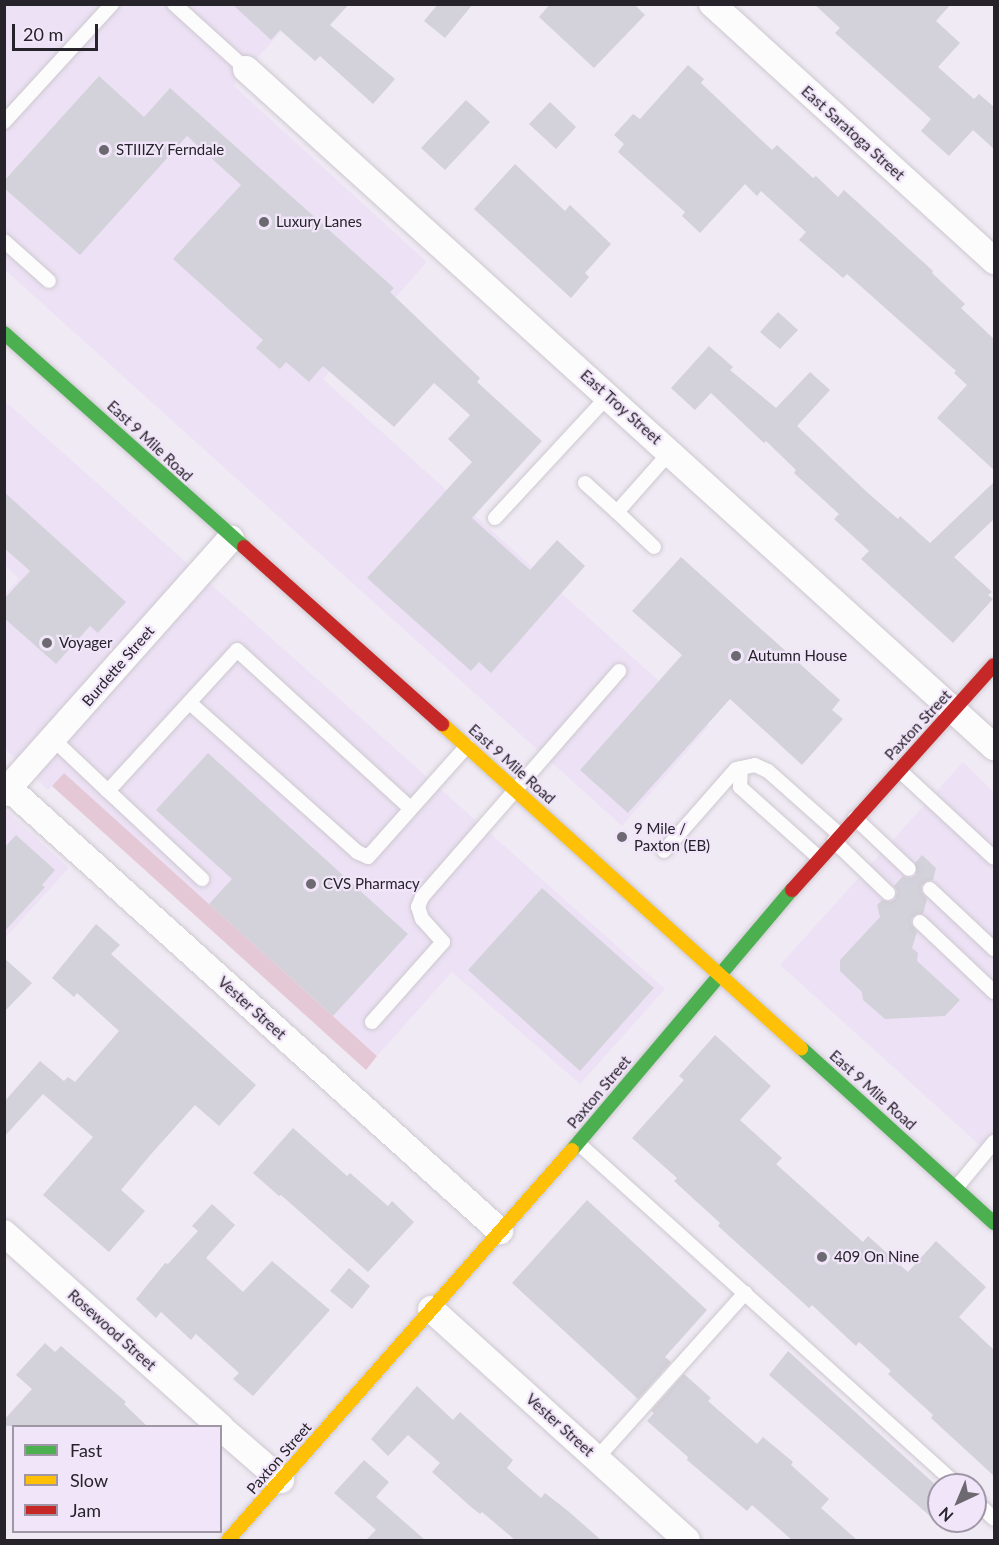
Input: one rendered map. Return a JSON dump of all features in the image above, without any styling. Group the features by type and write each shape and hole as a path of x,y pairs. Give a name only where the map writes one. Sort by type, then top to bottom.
{"main road":[{"name":"East 9 Mile Road","path":"4,333 49,371 231,538 515,789 994,1223"},
{"name":"Paxton Street","path":"228,1540 578,1143 819,858 994,665"}],"street":[{"name":"East Saratoga Street","path":"712,4 994,261"},
{"name":"East Troy Street","path":"246,69 994,747"},
{"name":"Burdette Street","path":"6,789 54,740 231,538"},
{"name":"Vester Street","path":"6,789 501,1231"},
{"name":"Rosewood Street","path":"4,1233 218,1425"},
{"name":"Vester Street","path":"431,1309 687,1540"},
{"name":"Rosewood Street","path":"222,1429 281,1480"}],"lane":[{"path":"4,122 112,4"},
{"path":"174,4 246,69"},
{"path":"4,241 49,281"},
{"path":"495,518 608,396"},
{"path":"617,513 670,452"},
{"path":"585,483 654,547"},
{"path":"108,790 237,650 410,808"},
{"path":"372,1022 443,942 422,919 418,907 422,897 619,671"},
{"path":"190,703 357,852 368,856 467,746"},
{"path":"54,740 202,879"},
{"path":"664,850 736,769 755,765 768,771 837,838 888,893"},
{"path":"741,768 740,787 819,858"},
{"path":"899,770 994,858"},
{"path":"855,818 909,869"},
{"path":"930,889 994,949"},
{"path":"920,922 994,992"},
{"path":"956,1188 994,1142"},
{"path":"578,1143 944,1473"},
{"path":"597,1458 745,1293"}],"shaded area":[{"path":"4,5 305,5 233,85 427,262 323,379 709,726 622,826 5,270"},
{"path":"5,401 665,989 580,1084 452,972 377,1056 64,773 48,790 5,749 4,595 19,579 5,565"},
{"path":"963,762 994,792 994,1158 780,965"},
{"path":"64,773 377,1056 366,1070 52,786"},
{"path":"4,809 69,868 5,938 4,938"}],"building":[{"path":"232,4 349,4 330,25 395,79 373,104 320,56 315,61 280,30 271,40"},
{"path":"438,4 473,4 445,38 424,21"},
{"path":"550,4 634,4 645,15 594,68 539,17"},
{"path":"814,4 951,4 936,21 960,43 938,67 974,99 979,94 994,107 994,149 973,130 949,156 921,131 931,119 835,33 840,28"},
{"path":"688,65 704,79 701,83 772,150 777,145 838,197 844,190 933,271 932,273 965,304 961,308 994,339 994,470 937,418 967,385 954,373 956,371 847,274 843,278 799,240 806,232 761,191 757,196 745,184 700,233 682,216 685,212 618,152 624,144 614,135 633,114 640,119"},
{"path":"99,76 144,117 170,88 394,288 390,292 480,378 477,382 542,441 472,518 530,570 557,540 585,566 491,673 479,662 471,671 367,578 472,462 448,439 470,415 434,383 394,427 323,366 309,382 286,362 280,369 256,348 263,340 173,259 241,185 187,136 80,255 4,188 4,181"},
{"path":"466,100 490,122 445,170 421,148"},
{"path":"550,102 576,127 556,149 529,124"},
{"path":"515,164 565,211 570,205 611,244 585,273 589,277 571,298 474,209"},
{"path":"778,312 798,330 780,349 760,332"},
{"path":"709,346 733,367 730,370 776,408 810,372 830,390 797,426 868,493 898,519 900,516 930,543 994,482 994,519 954,557 992,592 988,595 993,599 953,643 861,559 869,551 834,519 839,514 794,473 796,470 766,441 764,443 711,393 695,410 671,388"},
{"path":"4,492 126,602 98,633 90,626 56,664 4,618 4,599 30,571 4,548"},
{"name":"Autumn House","path":"681,557 840,700 832,710 843,719 802,765 730,699 628,813 580,770 682,655 632,611"},
{"path":"208,753 408,934 333,1016 209,904 232,879 156,810"},
{"path":"16,835 55,870 42,885 45,887 4,932 4,848"},
{"path":"922,855 936,868 933,880 921,886 927,899 923,914 917,914 911,919 917,932 912,948 918,953 917,961 960,1000 945,1016 885,1019 863,1000 862,992 840,971 840,960 880,917 877,905 882,900 890,902 895,899 897,891 894,886 903,876 911,878 916,875 915,863"},
{"path":"542,888 654,988 580,1071 468,970"},
{"path":"96,924 120,945 111,954 256,1085 219,1126 195,1105 152,1153 121,1190 145,1211 109,1252 43,1195 93,1137 43,1094 4,1137 4,1102 40,1061 64,1081 68,1077 75,1082 119,1031 77,993 74,997 52,978"},
{"path":"4,958 32,983 4,1012"},
{"name":"409 On Nine","path":"715,1035 771,1086 740,1120 782,1158 776,1164 863,1242 868,1236 908,1272 936,1241 986,1287 959,1317 994,1350 994,1476 931,1418 933,1415 888,1374 891,1371 859,1342 856,1346 812,1305 809,1308 718,1226 720,1223 674,1181 677,1178 632,1138 684,1080 679,1076"},
{"path":"293,1128 347,1176 350,1173 388,1206 392,1201 414,1222 368,1272 253,1173"},
{"path":"587,1200 707,1310 665,1357 671,1362 638,1399 512,1283"},
{"path":"212,1204 235,1225 206,1258 243,1292 272,1261 330,1310 253,1396 233,1379 239,1373 196,1334 191,1340 161,1312 156,1318 136,1299 165,1263 168,1264 198,1231 192,1226"},
{"path":"349,1268 370,1286 352,1309 330,1291"},
{"path":"45,1343 55,1352 61,1346 126,1402 124,1404 146,1425 4,1426 4,1420 32,1389 16,1375"},
{"path":"788,1351 927,1477 927,1513 769,1375"},
{"path":"684,1374 711,1398 708,1401 757,1444 763,1437 793,1462 791,1465 829,1499 821,1508 857,1540 792,1540 752,1505 747,1511 687,1460 688,1457 647,1421 654,1413 651,1411"},
{"path":"417,1386 453,1420 460,1412 513,1460 507,1468 541,1498 545,1493 601,1540 515,1540 482,1512 480,1514 470,1506 432,1472 440,1463 408,1435 388,1456 371,1439"},
{"path":"364,1460 389,1482 376,1497 425,1540 366,1540 376,1530 334,1493"}],"traffic: fast":[{"path":"4,333 244,547"},
{"path":"572,1150 792,890"},
{"path":"801,1048 994,1223"}],"traffic: slow":[{"path":"442,724 801,1048"},
{"path":"228,1540 572,1150"}],"traffic: jam":[{"path":"244,547 442,724"},
{"path":"792,890 994,665"}],"place":[{"name":"STIIIZY Ferndale","path":"104,150"},
{"name":"Luxury Lanes","path":"264,222"},
{"name":"Voyager","path":"47,643"},
{"name":"Autumn House","path":"736,656"},
{"name":"9 Mile / Paxton (EB)","path":"622,837"},
{"name":"CVS Pharmacy","path":"311,884"},
{"name":"409 On Nine","path":"822,1257"}]}
